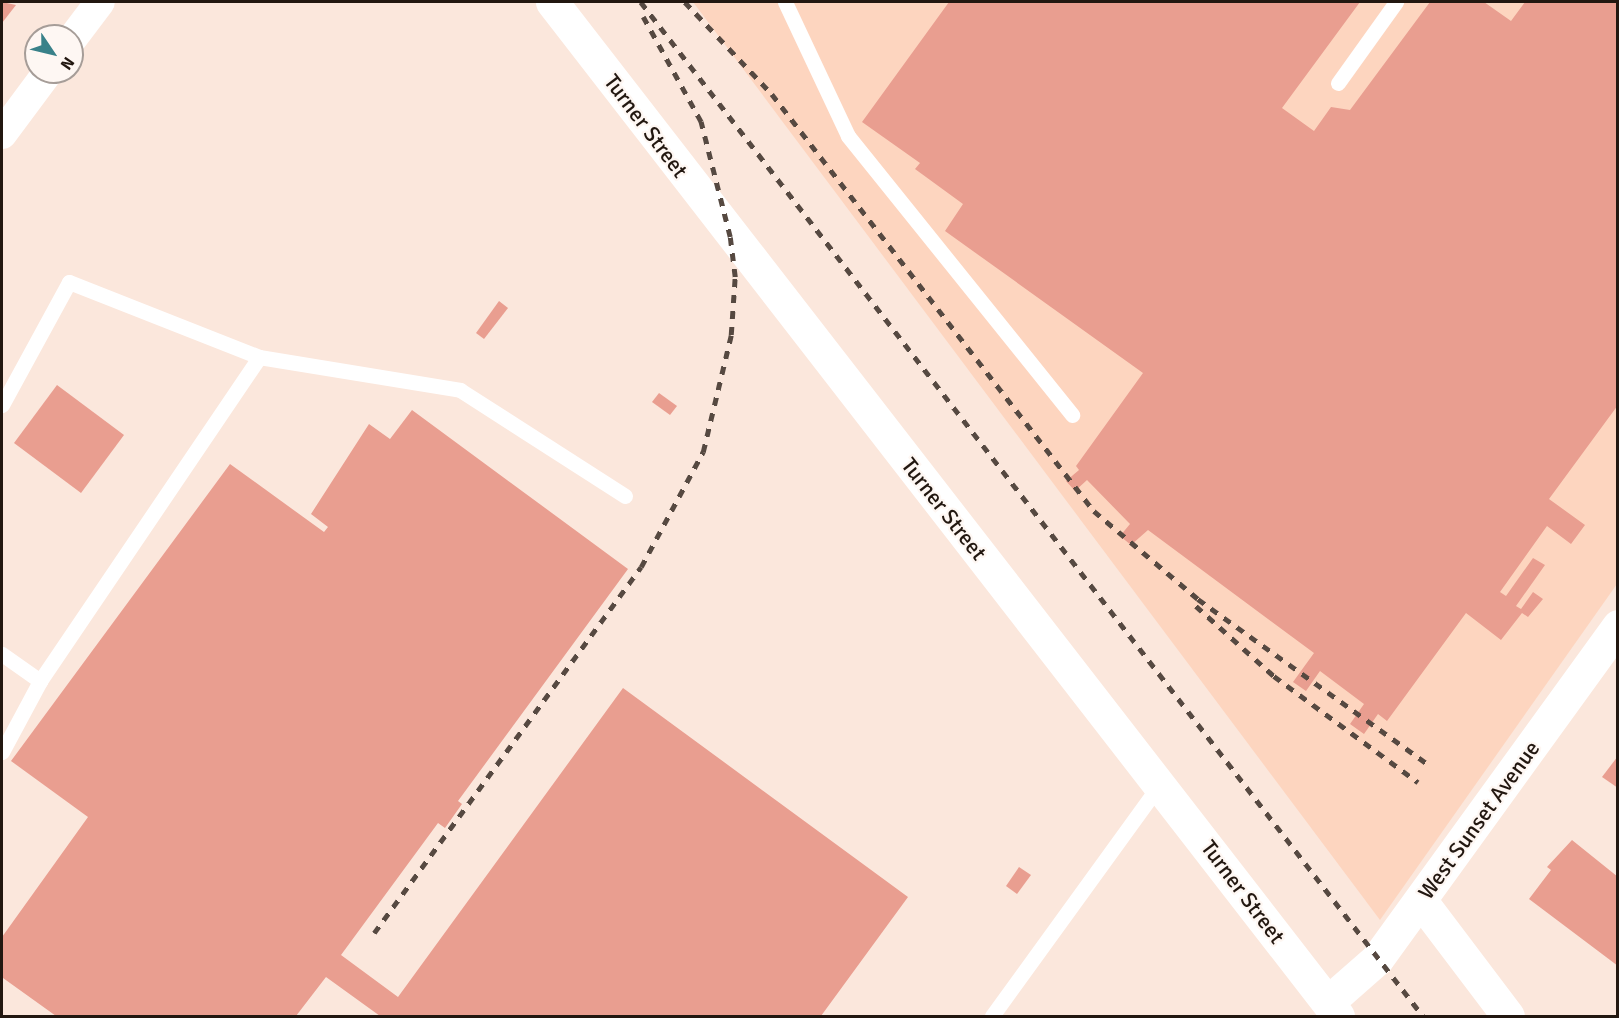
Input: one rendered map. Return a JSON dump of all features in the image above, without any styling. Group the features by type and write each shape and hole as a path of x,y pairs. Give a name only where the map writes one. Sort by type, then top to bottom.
{"street":[{"path":"83,24 100,2"},
{"name":"Turner Street","path":"552,2 1333,1009"},
{"path":"2,134 39,84"},
{"name":"West Sunset Avenue","path":"1333,1009 1377,959 1421,901 1617,626"},
{"path":"1421,901 1508,1017"}],"lane":[{"path":"785,2 848,136 1072,415"},
{"path":"1338,83 1396,2"},
{"path":"2,405 69,282 259,357 460,390 626,496"},
{"path":"2,752 40,681 259,357"},
{"path":"2,654 40,681"},
{"path":"992,1017 1160,784"}],"shaded area":[{"path":"693,2 1617,2 1617,584 1380,920"}],"building":[{"path":"2,2 16,5 2,23"},
{"path":"949,2 1360,2 1282,108 1314,131 1331,107 1350,110 1430,2 1484,2 1511,21 1525,2 1618,2 1618,405 1549,499 1585,525 1571,544 1547,526 1500,592 1506,596 1533,558 1545,565 1516,606 1521,609 1533,592 1543,599 1528,617 1522,613 1501,640 1466,613 1387,721 1378,714 1364,734 1350,724 1364,704 1320,671 1306,691 1293,682 1314,653 1148,530 1131,545 1120,536 1130,524 1087,480 1075,491 1066,481 1079,470 1076,466 1143,373 945,231 963,204 915,169 920,163 862,122"},
{"path":"499,301 508,308 484,339 476,333"},
{"path":"57,385 124,435 81,493 14,443"},
{"path":"659,393 677,406 670,415 652,402"},
{"path":"412,410 628,569 458,801 462,804 445,828 438,823 341,955 398,997 623,688 908,897 821,1016 380,1016 326,977 296,1016 56,1016 3,978 2,937 88,817 11,761 230,464 324,532 328,527 311,514 369,424 390,439"},
{"path":"1618,756 1618,788 1602,777"},
{"path":"1572,840 1618,877 1618,966 1529,899 1551,870 1547,867"},
{"path":"1019,867 1031,875 1017,894 1006,886"}],"railway":[{"path":"641,2 1423,1016"},
{"path":"685,2 772,94 1094,511 1198,599 1428,764"},
{"path":"374,933 641,567 703,452 731,335 735,277 730,237 701,122 643,17"},
{"path":"1196,606 1274,676 1418,782"}]}
